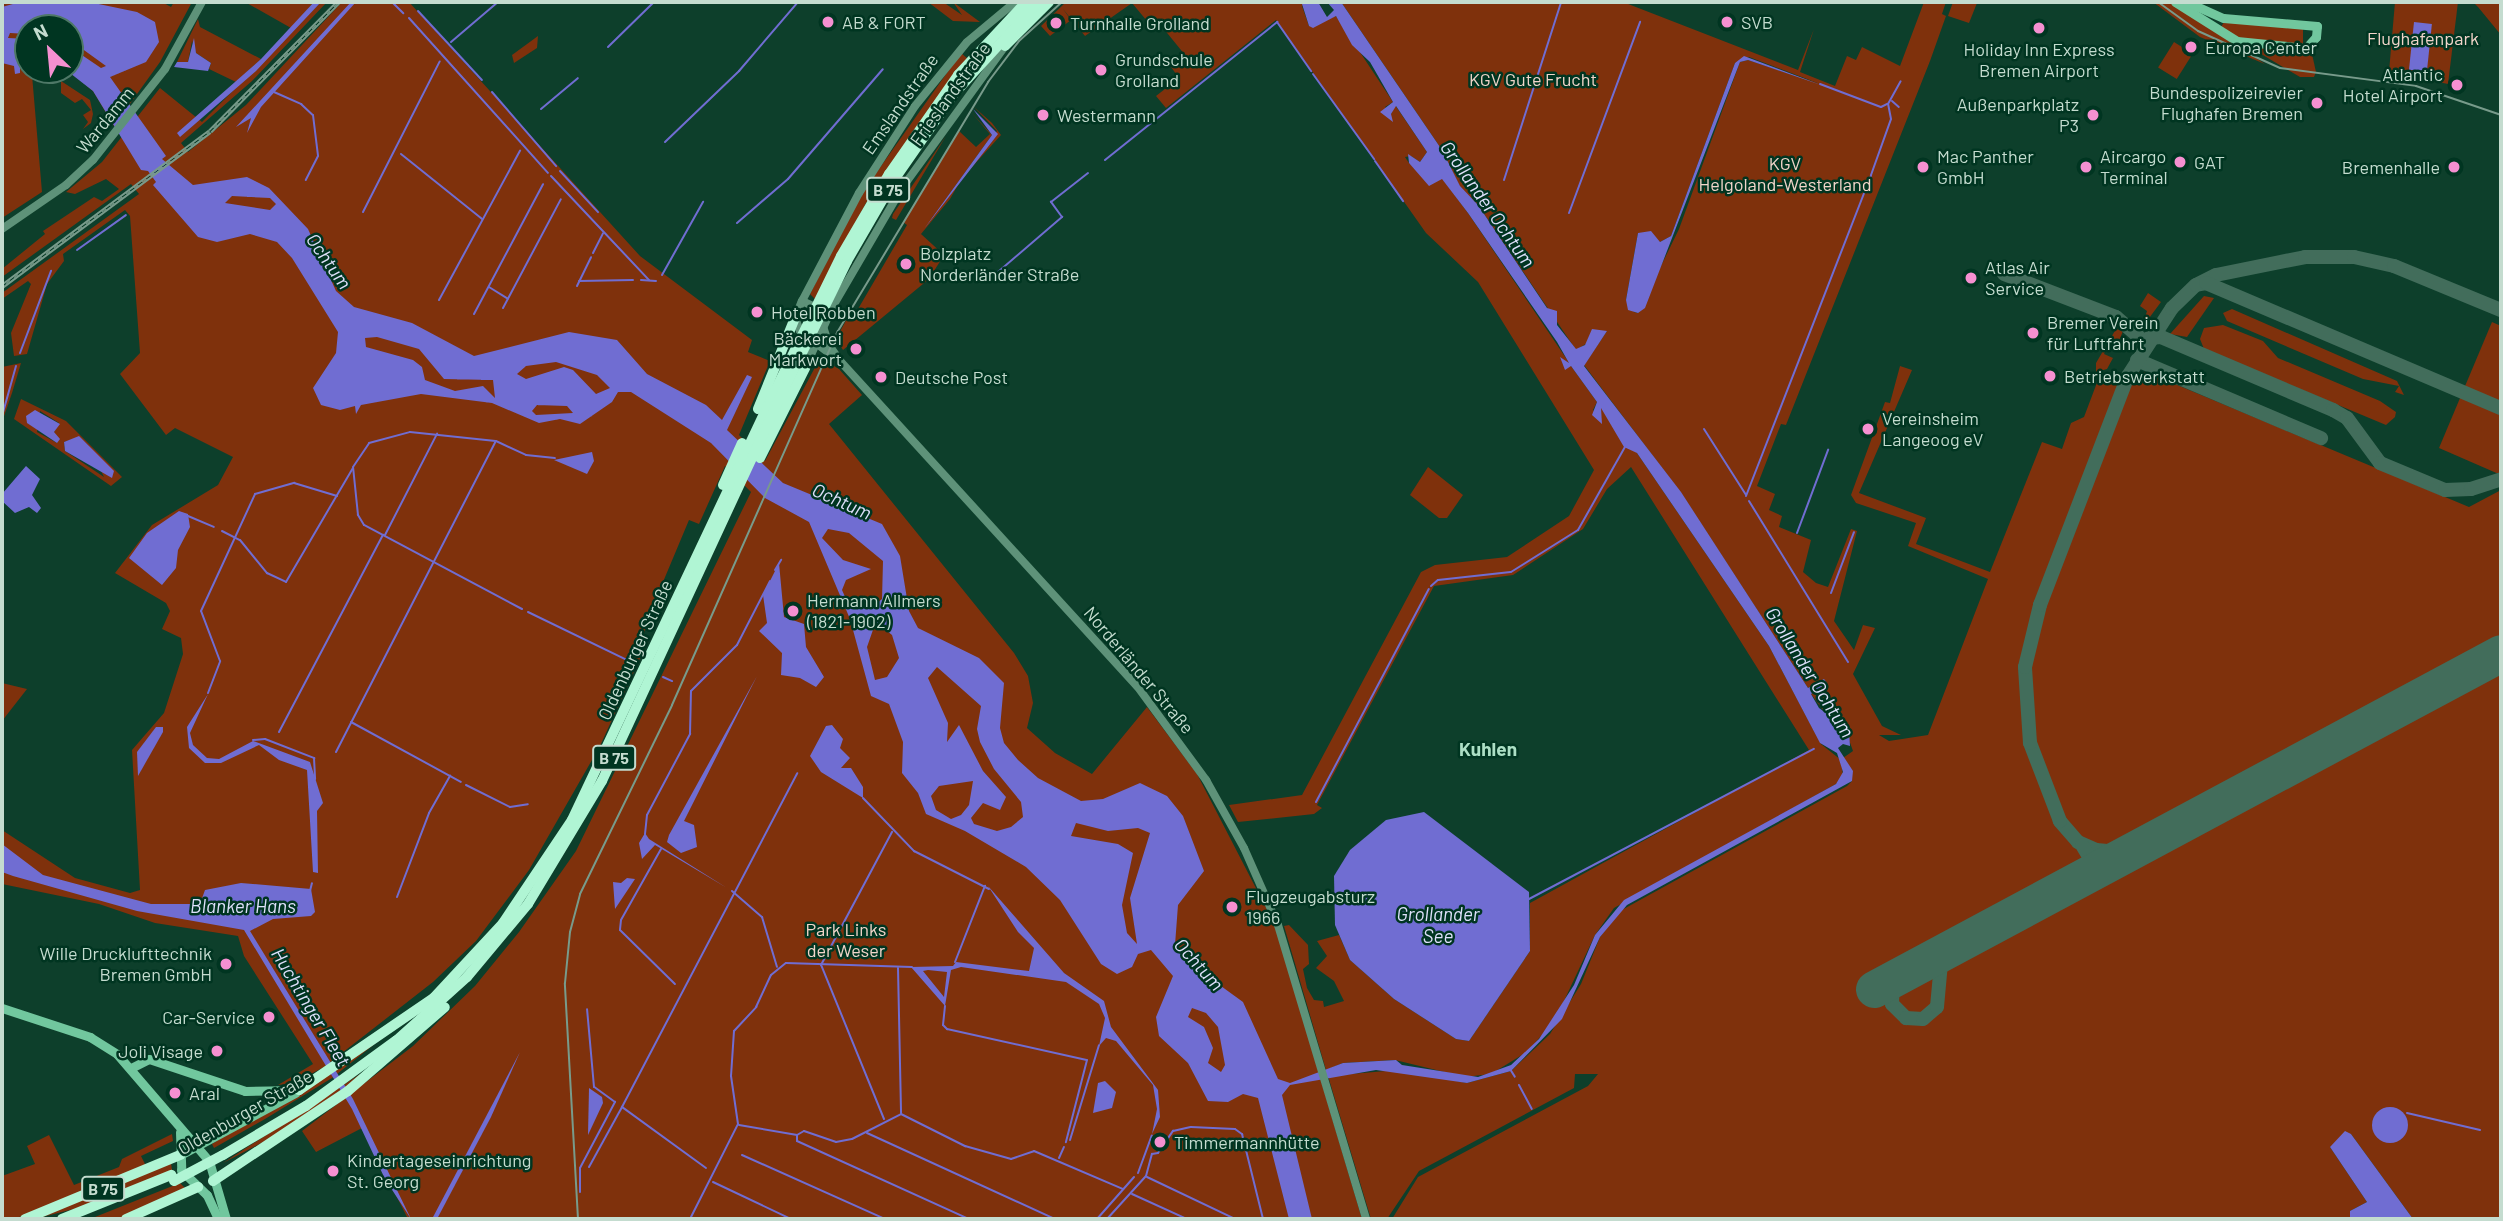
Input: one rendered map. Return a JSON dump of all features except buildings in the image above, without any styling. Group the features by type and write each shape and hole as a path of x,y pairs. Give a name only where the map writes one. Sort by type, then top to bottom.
{"highway":[{"name":"Oldenburger Straße","path":"62,1219 172,1178 222,1152 338,1081 422,1019 480,963 528,904 571,839 841,256 889,174 958,75 1026,2"},
{"name":"Oldenburger Straße","path":"773,402 847,261 894,180 953,95 1038,2"},
{"path":"1005,46 1049,2"},
{"path":"738,478 752,448 795,318"},
{"path":"752,448 805,368"},
{"name":"Oldenburger Straße","path":"338,1081 437,996 503,923 567,830 710,540"},
{"path":"299,1090 338,1081"},
{"path":"213,1181 338,1081"},
{"name":"B 75","path":"25,1219 180,1155"},
{"name":"B 75","path":"81,1219 172,1178"},
{"name":"B 75","path":"126,1219 198,1187"}],"main road":[{"path":"2175,2 2219,31 2252,44 2306,48 2314,42 2317,26 2223,18 2187,2"},
{"path":"2219,31 2223,18"},
{"path":"2,1008 104,1044 131,1068 157,1096 180,1132 209,1161 226,1219"},
{"path":"131,1068 149,1059 255,1093 299,1090"},
{"path":"180,1155 299,1090"},
{"path":"255,1093 263,1101 260,1112"},
{"path":"180,1132 180,1155 184,1175 207,1195 218,1219"},
{"path":"198,1187 213,1181"}],"street":[{"name":"Wardamm","path":"2,229 66,186 115,134 165,69 202,2"},
{"name":"Emslandstraße","path":"795,318 859,193 915,106 967,42 1015,2"},
{"name":"Frieslandstraße","path":"805,368 824,325 902,188 1005,46"},
{"name":"Norderländer Straße","path":"802,301 817,308 829,345 841,362 1125,672 1195,763 1268,899 1366,1219"},
{"name":"Norderländer Straße","path":"795,318 800,331 841,362"},
{"path":"805,368 825,350"}],"green space":[{"path":"2,2 162,2 171,7 174,2 192,2 160,62 114,126 93,91 84,84 84,14 14,14 14,84 33,84 42,192 2,218"},
{"path":"245,2 314,2 291,28"},
{"name":"Park Links der Weser","path":"321,2 327,2 252,81 181,143 188,152 246,105 342,2 409,2 640,256 752,340 748,352 770,361 739,435 765,461 820,358 839,369 862,395 829,424 1014,653 1028,676 1033,703 1027,728 1055,753 1092,774 1147,707 1197,774 1275,925 1362,1219 408,1219 362,1128 316,1152 302,1131 413,1046 475,986 519,932 576,851 751,492 725,466 699,524 689,520 650,613 643,637 648,641 600,746 529,870 476,941 433,982 324,1067 294,1083 278,1085 313,1064 244,956 238,936 155,923 99,904 2,884 2,830 75,878 130,893 140,890 132,750 164,713 183,654 181,638 162,629 170,611 166,603 115,573 152,525 218,485 233,457 175,428 166,435 120,374 140,353 130,216 125,210 63,254 64,261 47,284 27,354 14,356 11,333 31,284 28,281 2,299 2,293 139,194 131,184 2,277 2,269 45,234 43,231 94,197 102,201 119,189 106,179 75,194 66,192 102,162 160,88 202,122"},
{"path":"928,2 943,2 962,15 953,2 980,22 953,21"},
{"path":"1066,2 1306,2 1302,6 1309,26 1336,16 1393,102 1385,107 1391,114 1395,105 1427,152 1420,162 1411,156 1405,157 1409,163 1425,177 1442,178 1468,213 1570,364 1562,359 1562,363 1571,366 1597,402 1593,410 1602,418 1598,413 1601,407 1637,453 1769,646 1821,744 1841,760 1843,776 1836,784 1614,908 1595,935 1555,1020 1527,1052 1491,1074 1465,1077 1395,1060 1343,1063 1326,1070 1284,926 1289,925 1308,945 1309,964 1303,969 1307,988 1314,1000 1323,1001 1324,1007 1344,1001 1334,981 1316,968 1327,956 1317,941 1339,935 1350,960 1394,999 1456,1039 1469,1041 1530,951 1530,903 1809,750 1631,467 1607,489 1583,529 1513,575 1434,586 1317,805 1322,808 1314,814 1238,822 1229,805 1302,795 1421,572 1435,565 1507,557 1569,516 1594,470 1478,282 1426,233 1276,20 1166,108 1156,96 1179,78 1171,67 1185,55 1159,23 1147,21 1132,3 1085,36 1063,9 1071,20 1050,36 1041,26"},
{"path":"1341,2 1623,2 1798,70 1814,29 1800,72 1835,86 1847,56 1856,60 1862,47 1900,66 1924,2 1946,2 1942,14 1946,16 1930,61 1786,425 1781,424 1757,486 1775,494 1769,510 1782,516 1779,527 1811,540 1803,572 1816,583 1828,587 1851,529 1857,531 1834,621 1854,650 1863,625 1875,628 1853,674 1882,726 1901,735 1879,735 1889,741 1928,735 1988,579 1908,546 1916,523 1856,503 1851,495 1885,402 1890,403 1900,366 1912,370 1859,493 1926,518 1916,544 1990,572 2042,442 2062,449 2071,423 2084,417 2098,380 2112,374 2146,372 2469,507 2501,490 2501,1219 2413,1219 2351,1134 2330,1147 2367,1202 2350,1211 2350,1219 1392,1219 1418,1177 1588,1086 1598,1074 1575,1074 1574,1088 1419,1171 1387,1219 1371,1219 1328,1076 1397,1070 1467,1083 1511,1071 1550,1034 1581,984 1600,937 1620,911 1852,781 1843,758 1853,751 1843,723 1827,715 1811,694 1824,679 1808,688 1681,493 1584,365 1607,331 1576,350 1478,205 1460,187 1442,150","holes":["1749,57 1820,84 1748,60 1740,62 1679,229 1638,313 1634,312 1626,300 1638,233 1660,242 1671,236 1735,63"]},
{"path":"1953,2 1977,3 1969,23 1948,16"},
{"path":"2153,2 2171,2 2265,64 2200,37"},
{"name":"Flughafenpark","path":"2395,2 2458,2 2448,84 2389,72"},
{"name":"Flughafenpark","path":"2473,2 2501,2 2501,35 2478,7"},
{"path":"198,19 200,27 261,59 236,82 209,69 211,63 196,53 192,41 188,62 177,62"},
{"path":"2224,22 2303,27 2303,44 2238,38 2221,27"},
{"path":"538,36 537,48 514,63 512,55"},
{"path":"2174,42 2193,54 2177,79 2158,67"},
{"path":"2246,45 2312,54 2316,72 2314,77 2300,77"},
{"path":"961,53 968,59 866,203 815,299 810,294 862,193"},
{"path":"61,84 66,84 90,100 93,114 91,123 83,129 88,122 83,115 91,110 82,99 75,103 61,93"},
{"path":"974,107 1001,135 962,178 950,199 921,234 944,255 929,279 843,350 836,339 850,313 860,316 862,309 858,309 907,225 903,222 959,131 976,147 990,134 971,112 992,135 924,229 997,131"},
{"path":"946,136 896,220 892,218 893,214"},
{"path":"2148,293 2161,302 2141,329 2147,311 2140,306"},
{"path":"2204,296 2214,298 2187,337 2170,334"},
{"path":"2232,309 2397,381 2404,395 2395,392 2399,386 2363,379 2227,321 2223,313"},
{"path":"2492,322 2501,326 2501,475 2439,448"},
{"path":"2223,325 2263,341 2278,358 2380,401 2396,412 2395,417 2386,425 2204,349 2200,339 2204,328"},
{"path":"2116,329 2123,331 2117,346 2108,346 2104,354 2113,358 2107,369 2096,372 2096,363"},
{"path":"21,363 12,393 2,422 2,367"},
{"path":"21,399 66,421 122,477 111,486 14,419","holes":["40,411 59,423 54,432 57,443 37,432","79,437 88,445 104,477 65,451 64,442"]},
{"path":"1428,467 1463,495 1447,518 1439,518 1410,495"},
{"path":"2,683 27,689 2,721"},
{"path":"377,1042 332,1078 214,1148 212,1144"},
{"path":"368,1069 369,1071 271,1138 223,1163"},
{"path":"172,1134 173,1141 141,1156 147,1168 14,1219 2,1219 2,1176 35,1164 27,1146 49,1135 74,1185 119,1167 122,1159"},
{"path":"171,1163 172,1170 94,1204 34,1219"},
{"path":"180,1183 187,1190 155,1205 116,1219 90,1219"}],"water":[{"path":"20,2 89,2 137,12 155,22 159,42 146,62 110,77 166,156 162,159 193,185 247,177 269,188 308,229 336,291 354,307 412,323 474,356 569,332 617,340 647,374 706,405 722,420 747,375 752,377 727,430 783,483 882,524 900,556 909,611 918,628 979,658 1004,683 1000,728 1004,743 1018,760 1038,778 1081,801 1103,799 1140,783 1167,796 1183,816 1204,871 1178,905 1175,945 1185,960 1243,1002 1278,1079 1290,1083 1343,1063 1396,1060 1402,1065 1478,1077 1511,1065 1539,1039 1574,985 1595,935 1624,900 1836,784 1843,772 1837,753 1820,743 1769,646 1637,453 1624,447 1601,408 1602,424 1592,415 1597,402 1571,366 1565,370 1560,357 1569,363 1557,342 1468,213 1442,179 1429,186 1409,163 1408,154 1420,162 1427,152 1396,106 1391,114 1393,122 1380,112 1393,102 1370,62 1352,45 1336,16 1313,28 1309,26 1302,4 1318,2 1327,17 1334,10 1327,2 1341,2 1442,150 1460,186 1478,205 1547,308 1557,311 1557,325 1576,349 1585,345 1592,329 1607,331 1584,366 1681,492 1808,688 1824,679 1827,683 1811,694 1819,708 1849,730 1850,746 1843,744 1838,748 1853,771 1852,781 1627,905 1600,937 1562,1019 1511,1071 1467,1083 1376,1070 1290,1085 1282,1095 1312,1219 1289,1219 1258,1098 1243,1094 1228,1102 1208,1101 1188,1063 1159,1036 1156,1017 1173,976 1151,950 1138,954 1132,967 1117,974 1101,964 1060,900 1026,867 965,831 926,814 918,793 902,773 903,742 889,704 871,696 850,619 809,522 765,498 711,443 631,392 618,392 612,402 580,424 560,419 539,423 492,403 421,394 361,405 356,414 355,406 340,410 321,405 313,388 336,353 338,332 292,258 277,242 250,234 217,242 198,237 153,185 156,182 148,171 141,170 93,91 84,84 84,56 101,68 106,66 84,50 84,14 14,14 14,33 10,33 8,38 14,38 14,66 2,63 2,7","holes":["232,196 270,198 276,204 270,210 225,203","377,337 419,349 444,379 493,380 495,398 483,386 455,391 425,380 422,367 413,360 366,347 365,338","556,362 597,375 610,388 596,394 573,370 564,367 526,379 517,374 526,366","537,405 567,406 573,413 536,415 532,411","828,529 849,533 883,561 882,599 876,604 861,607 846,599 842,590 846,580 871,569 843,560 822,538","880,625 892,635 899,658 887,677 875,680 867,647 874,627","937,667 981,706 977,729 980,742 994,769 1021,802 1023,817 1011,827 997,831 974,824 971,818 983,803 1000,810 1006,797 983,771 959,725 947,742 948,723 928,678","973,781 969,805 961,815 951,819 936,810 931,796 939,786","1076,823 1108,831 1138,828 1150,833 1130,898 1137,944 1127,933 1122,905 1133,853 1118,844 1071,836","1192,1008 1206,1013 1218,1027 1225,1065 1221,1072 1208,1063 1213,1048 1204,1027 1188,1017"]},
{"path":"314,2 321,2 256,71 180,137 177,133 261,59"},
{"path":"351,2 356,2 261,107 247,133 251,118 236,127"},
{"path":"2414,22 2432,24 2427,72 2409,70"},
{"path":"194,38 196,53 211,63 208,71 174,67 177,62 188,62"},
{"path":"1744,56 1821,85 1748,60 1740,62 1645,308 1638,313 1628,310 1626,300 1638,233 1651,231 1660,242 1671,236 1735,63"},
{"path":"973,109 998,134 924,229 992,135"},
{"path":"35,410 60,424 54,432 60,439 57,443 27,423 26,416"},
{"path":"79,436 114,471 112,478 65,451 64,442"},
{"path":"592,452 594,461 587,474 554,460"},
{"path":"26,466 40,479 32,495 41,508 37,513 29,507 15,513 2,501 2,494"},
{"path":"179,511 188,514 190,527 178,550 176,568 162,585 129,558 147,533"},
{"path":"779,563 784,617 804,624 806,647 824,677 816,687 800,678 781,675 782,653 759,631 767,623 763,595"},
{"path":"757,676 684,821 694,825 697,847 681,853 667,842 669,835"},
{"path":"208,694 190,733 193,745 207,758 219,759 253,741 310,762 323,803 317,811 318,873 313,872 307,770 279,760 259,745 221,763 205,763 189,748 187,727"},
{"path":"832,725 843,739 840,748 850,758 841,768 851,768 863,787 863,798 821,772 810,756 826,726"},
{"path":"156,727 163,727 163,732 138,776 137,752"},
{"name":"Grollander See","path":"1424,812 1529,892 1530,951 1469,1041 1456,1039 1394,999 1350,960 1335,925 1334,876 1350,850 1386,820"},
{"path":"645,833 649,839 727,888 655,845 642,859 639,843"},
{"name":"Blanker Hans","path":"2,844 43,875 151,904 191,904 201,901 205,890 241,883 311,889 315,912 311,916 273,919 250,931 353,1099 411,1219 385,1179 352,1109 244,930 137,911 13,876 2,872"},
{"path":"627,878 635,879 615,909 613,882 621,883"},
{"path":"988,886 1064,973 1104,1001 1111,1027 1158,1090 1160,1117 1152,1134 1157,1109 1153,1085 1116,1041 1106,1038 1099,1046 1105,1018 1099,1004 1066,982 961,967 951,970 945,1006 911,967 953,966 956,962 1029,971 1034,948 1018,932","holes":["923,971 947,972 944,997"]},
{"path":"520,1052 491,1117 437,1219 432,1219"},
{"path":"1105,1081 1116,1092 1112,1108 1093,1113 1098,1083"},
{"path":"589,1088 602,1097 603,1103 588,1135"},
{"path":"2390,1107 2403,1112 2408,1125 2403,1138 2390,1143 2377,1138 2372,1125 2377,1112"},
{"path":"2345,1131 2351,1134 2413,1219 2350,1219 2350,1211 2367,1202 2330,1147"}],"waterway":[{"path":"392,2 403,13"},
{"path":"451,42 498,2"},
{"path":"608,47 654,2"},
{"path":"665,142 739,71 798,2"},
{"path":"1504,180 1561,2"},
{"path":"418,11 482,80"},
{"path":"409,18 548,173"},
{"path":"1105,160 1277,22 1311,71"},
{"path":"1569,213 1640,22"},
{"path":"363,212 440,61"},
{"path":"737,223 788,179 883,69"},
{"path":"1313,74 1374,159"},
{"path":"541,109 578,78"},
{"path":"1746,496 1871,175 1891,119 1888,104 1901,81"},
{"path":"1820,84 1881,107 1887,104"},
{"path":"274,92 301,104 313,115 318,156 306,180"},
{"path":"492,92 556,166"},
{"path":"1892,101 1899,107"},
{"path":"439,300 520,151"},
{"path":"401,154 482,219"},
{"path":"1375,161 1403,201"},
{"path":"560,171 598,212"},
{"path":"991,278 1062,217 1051,202 1088,173"},
{"path":"551,176 649,280"},
{"path":"474,314 543,184"},
{"path":"503,308 561,199"},
{"path":"662,275 703,202"},
{"path":"77,250 126,215"},
{"path":"593,253 603,233"},
{"path":"577,286 591,257"},
{"path":"20,353 51,271"},
{"path":"579,281 633,280"},
{"path":"641,280 656,281"},
{"path":"489,287 508,299"},
{"path":"2,416 16,366"},
{"path":"1704,429 1746,495"},
{"path":"522,609 364,525 358,515 353,467 369,443 410,432 496,441 526,455 555,458"},
{"path":"385,535 437,434"},
{"path":"336,752 495,442"},
{"path":"1431,586 1438,580 1511,572 1578,530 1625,447"},
{"path":"1797,533 1828,450"},
{"path":"222,531 240,540 267,573 286,582 353,468"},
{"path":"208,693 220,661 201,611 255,494 294,483 337,496"},
{"path":"1749,501 1848,662"},
{"path":"188,516 214,527"},
{"path":"1831,593 1854,532"},
{"path":"279,732 383,535"},
{"path":"775,570 781,560"},
{"path":"645,834 647,815 690,734 691,691 737,645 770,581"},
{"path":"1316,802 1429,589"},
{"path":"528,612 629,661"},
{"path":"663,677 672,681"},
{"path":"351,722 461,782"},
{"path":"253,740 265,739 314,758 315,779"},
{"path":"1529,899 1814,749"},
{"path":"706,1168 622,1107 797,773"},
{"path":"397,897 429,813 450,776"},
{"path":"466,785 510,807 528,804"},
{"path":"863,798 914,851 989,889"},
{"path":"884,1119 821,965 892,832"},
{"path":"661,849 621,920 620,930 675,984"},
{"path":"310,891 312,883"},
{"path":"955,962 985,886"},
{"path":"732,891 762,917 777,967"},
{"path":"690,1219 738,1124 731,1076 734,1031 756,1007 771,975 786,963 912,967"},
{"path":"898,968 901,1113"},
{"path":"945,1006 943,1025 947,1029 1087,1060 1066,1142"},
{"path":"580,1192 580,1168 615,1102 594,1087 587,1009"},
{"path":"1070,1140 1099,1045"},
{"path":"1510,1069 1515,1077"},
{"path":"1519,1085 1532,1109"},
{"path":"589,1167 622,1107"},
{"path":"2407,1113 2480,1130"},
{"path":"739,1125 797,1135 804,1131 836,1142 852,1139 901,1114 965,1146 1011,1159 1034,1151 1123,1189"},
{"path":"1107,1219 1146,1176 1152,1154 1158,1153 1173,1131 1191,1127 1235,1129 1242,1134 1263,1219"},
{"path":"867,1133 1055,1219"},
{"path":"1138,1173 1152,1135"},
{"path":"797,1136 797,1141 969,1219"},
{"path":"1059,1158 1064,1147"},
{"path":"742,1155 885,1219"},
{"path":"1097,1219 1134,1177"},
{"path":"1147,1177 1235,1219"},
{"path":"713,1182 791,1219"},
{"path":"1132,1194 1187,1219"}],"taxiway":[{"path":"2198,284 2216,275 2305,257 2354,257 2394,266 2501,310"},
{"path":"2004,274 2116,317 2146,343"},
{"path":"2143,845 2119,852 2096,850 2078,842 2060,821 2030,743 2025,667 2040,605 2128,376 2172,308 2196,285 2206,283 2501,408"},
{"path":"2149,338 2161,337 2333,410 2347,418 2380,463 2445,490 2471,489 2501,479"},
{"path":"2137,360 2321,438"},
{"path":"2025,908 2074,892 2088,882 2091,860 2082,845"},
{"path":"1911,969 1893,984 1892,1004 1906,1018 1923,1019 1937,1007 1941,963 1955,946"}],"runway":[{"path":"1874,989 2501,653"}],"tram line":[{"path":"578,1219 565,983 570,932 580,894 672,705 838,331 988,82 1019,41 1062,2"},
{"path":"2158,2 2198,31 2280,68 2416,86 2501,115"}],"railway":[{"path":"2,286 210,131 338,2"}],"place":[{"name":"AB & FORT","path":"828,22"},
{"name":"SVB","path":"1727,22"},
{"name":"Turnhalle Grolland","path":"1056,23"},
{"name":"Holiday Inn Express Bremen Airport","path":"2039,28"},
{"name":"Europa Center","path":"2191,47"},
{"name":"Grundschule Grolland","path":"1101,70"},
{"name":"Atlantic Hotel Airport","path":"2457,85"},
{"name":"Bundespolizeirevier Flughafen Bremen","path":"2317,103"},
{"name":"Westermann","path":"1043,115"},
{"name":"Außenparkplatz P3","path":"2093,115"},
{"name":"GAT","path":"2180,162"},
{"name":"Mac Panther GmbH","path":"1923,167"},
{"name":"Aircargo Terminal","path":"2086,167"},
{"name":"Bremenhalle","path":"2454,167"},
{"name":"Bolzplatz Norderländer Straße","path":"906,264"},
{"name":"Atlas Air Service","path":"1971,278"},
{"name":"Hotel Robben","path":"757,312"},
{"name":"Bremer Verein für Luftfahrt","path":"2033,333"},
{"name":"Bäckerei Markwort","path":"856,349"},
{"name":"Betriebswerkstatt","path":"2050,376"},
{"name":"Deutsche Post","path":"881,377"},
{"name":"Vereinsheim Langeoog eV","path":"1868,429"},
{"name":"Hermann Allmers (1821-1902)","path":"793,611"},
{"name":"Flugzeugabsturz 1966","path":"1232,907"},
{"name":"Wille Drucklufttechnik Bremen GmbH","path":"226,964"},
{"name":"Car-Service","path":"269,1017"},
{"name":"Joli Visage","path":"217,1051"},
{"name":"Aral","path":"175,1093"},
{"name":"Timmermannhütte","path":"1160,1142"},
{"name":"Kindertageseinrichtung St. Georg","path":"333,1171"}],"district":[{"name":"Kuhlen","path":"1488,749"}],"park label":[{"name":"KGV Gute Frucht","path":"1533,79"},
{"name":"KGV Helgoland-Westerland","path":"1785,174"}],"water label":[{"name":"Grollander Ochtum","path":"1488,204"},
{"name":"Ochtum","path":"329,261"},
{"name":"Ochtum","path":"842,501"},
{"name":"Grollander Ochtum","path":"1810,672"},
{"name":"Ochtum","path":"1199,964"},
{"name":"Huchtinger Fleet","path":"311,1007"}]}
